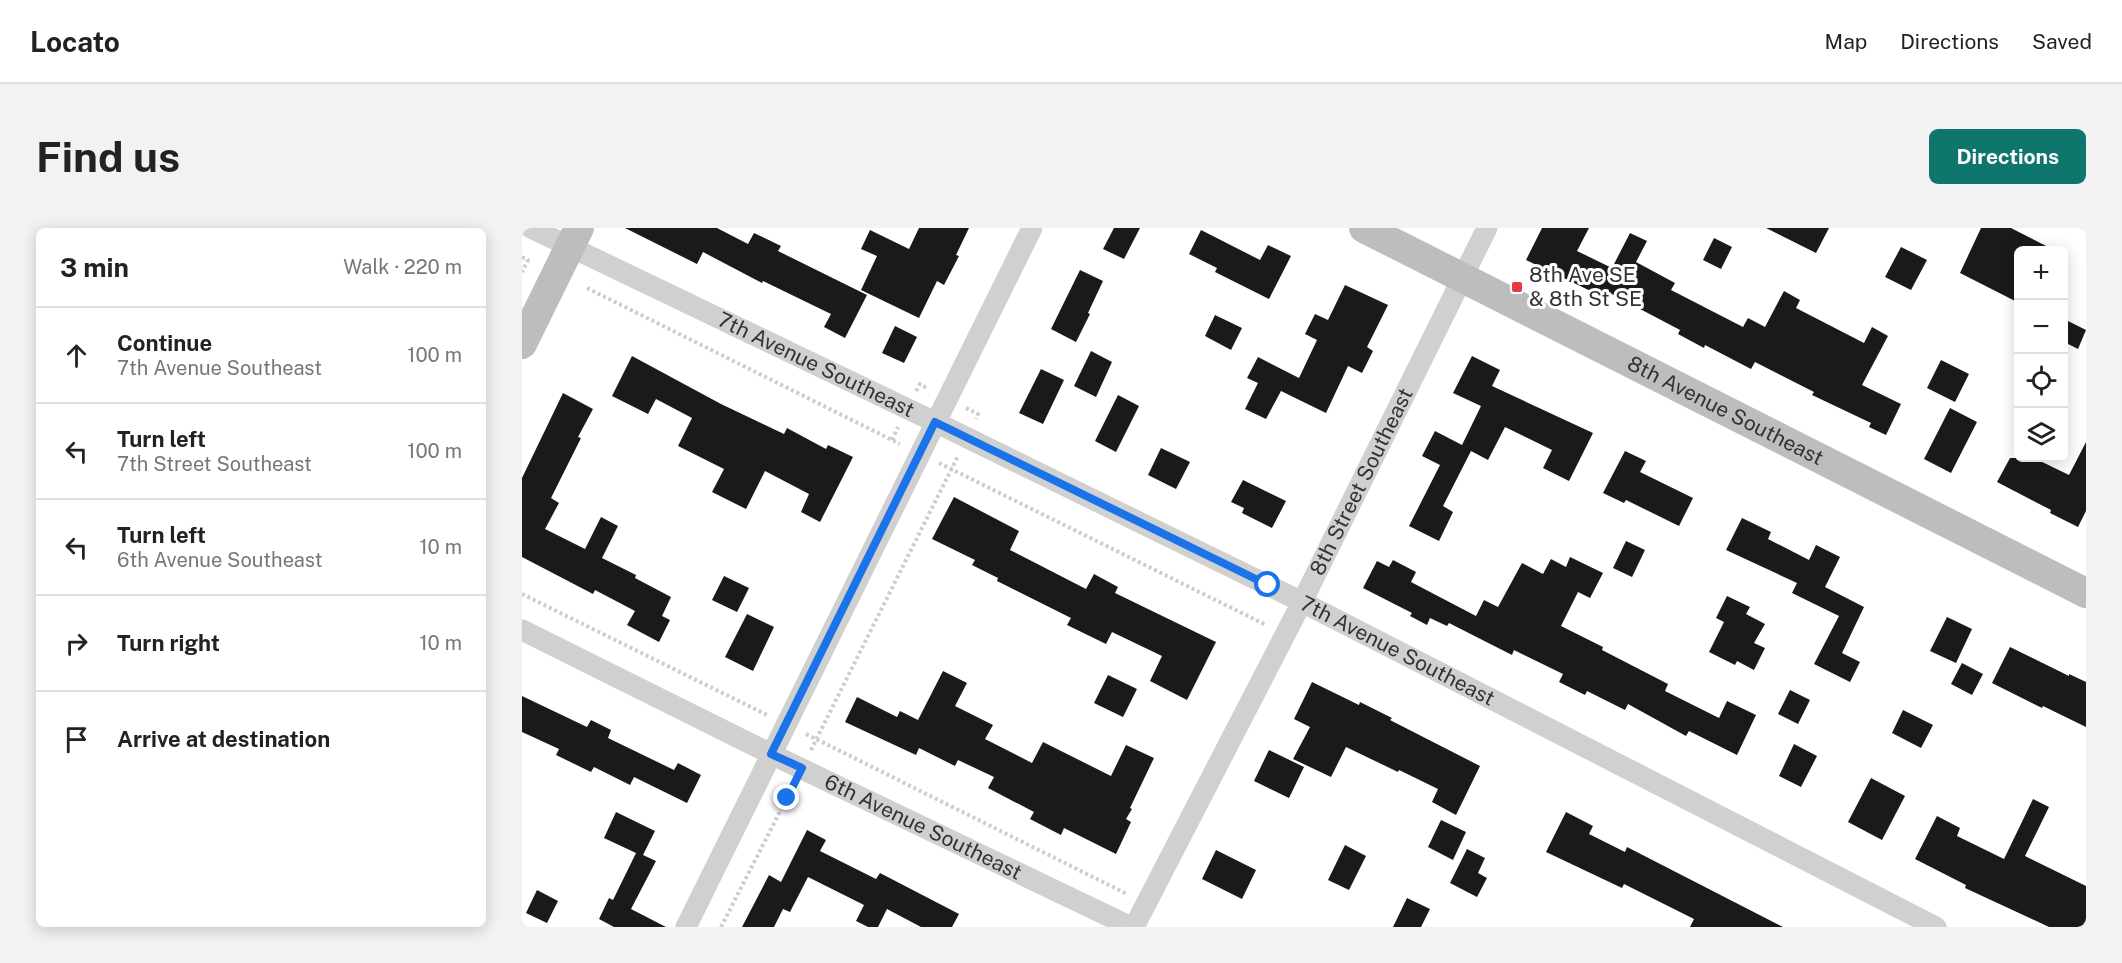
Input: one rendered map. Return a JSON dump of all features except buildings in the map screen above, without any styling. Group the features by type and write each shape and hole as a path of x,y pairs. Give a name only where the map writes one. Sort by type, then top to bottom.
{"street":[{"name":"7th Avenue Southeast","path":"531,228 574,238 935,422 1302,602 1936,927"},
{"path":"686,927 1032,228"},
{"name":"8th Avenue Southeast","path":"1364,228 1463,276 2086,593"},
{"name":"8th Street Southeast","path":"1133,927 1302,602 1487,228"},
{"path":"522,344 574,238"},
{"name":"6th Avenue Southeast","path":"522,630 771,754 1133,927"}],"path":[{"path":"522,257 528,260 522,272"},
{"path":"587,288 1285,634"},
{"path":"722,927 952,469"},
{"path":"522,594 1146,904"}],"place":[{"name":"8th Ave SE & 8th St SE","path":"1517,287"}],"route":[{"path":"787,798 802,768 771,754 935,422 1268,585"}]}
